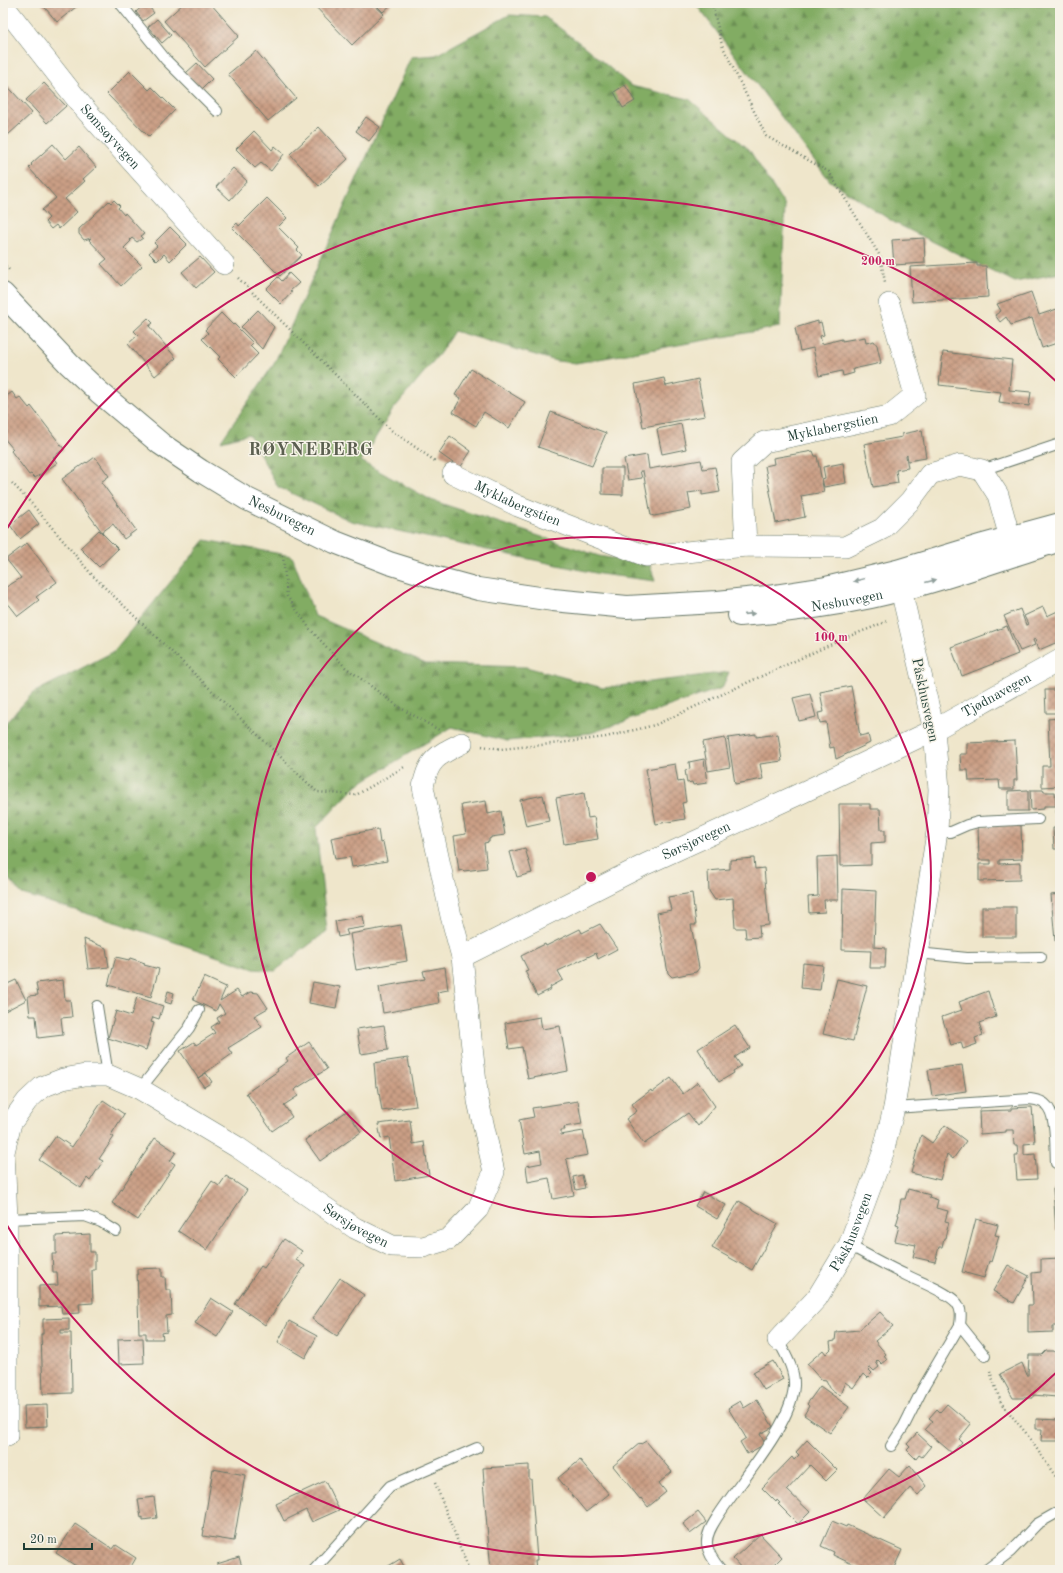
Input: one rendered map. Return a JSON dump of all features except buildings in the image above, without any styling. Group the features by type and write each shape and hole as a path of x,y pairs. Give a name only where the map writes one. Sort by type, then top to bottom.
{"main road":[{"name":"Nesbuvegen","path":"3,294 69,364 126,416 161,444 201,471 247,499 335,542 389,563 434,577 478,588 553,600 627,607 767,598 826,588 898,580 946,577 1060,540"},
{"name":"Nesbuvegen","path":"898,580 1010,538 1060,524"}],"street":[{"name":"Sømsøyvegen","path":"3,5 83,107 224,264"},
{"name":"Myklabergstien","path":"746,546 742,462 764,442 889,416 915,395 889,304"},
{"name":"Myklabergstien","path":"453,474 518,506 646,556 746,546 845,547 882,530 910,501 930,474 960,465 982,470"},
{"path":"982,470 998,495 1010,538"},
{"name":"Påskhusvegen","path":"778,1340 817,1298 849,1245 883,1152 894,1108 937,832 939,789 934,730 898,580"},
{"name":"Tjødnavegen","path":"934,730 1060,660"},
{"name":"Sørsjøvegen","path":"462,957 646,864 795,796 934,730"},
{"name":"Sørsjøvegen","path":"7,1436 7,1219 4,1152 11,1123 26,1101 42,1088 63,1079 84,1075 108,1075 140,1089 237,1147 355,1228 392,1246 423,1247 449,1239 478,1209 494,1172 478,1101 462,957 451,916 423,787 426,772 438,755 462,743"}],"lane":[{"path":"120,3 166,60 217,111"},
{"path":"982,470 1060,444"},
{"path":"937,832 951,832 978,822 1038,819"},
{"path":"918,953 967,958 1041,957"},
{"path":"97,1006 108,1075"},
{"path":"140,1089 189,1028 199,1010"},
{"path":"894,1108 1030,1099 1041,1101 1050,1109 1052,1114 1056,1163"},
{"path":"7,1219 85,1216 101,1222 116,1231"},
{"path":"849,1245 950,1298 956,1302 960,1310 960,1325 922,1388 904,1426 891,1446"},
{"path":"960,1325 985,1356"},
{"path":"722,1570 712,1558 709,1551 707,1543 711,1528 725,1505 751,1471 781,1423 792,1395 794,1384 792,1370 778,1340"},
{"path":"314,1570 390,1486 477,1448"},
{"path":"986,1570 1010,1552 1037,1524 1060,1511"}],"path":[{"path":"712,3 722,45 766,136 828,172 880,256 889,304"},
{"path":"224,264 391,430 453,474"},
{"path":"12,483 32,504 93,576 317,792 356,795 407,765 438,755"},
{"path":"283,556 287,596 310,629 345,667 399,707 462,743 501,748 551,744 606,737 654,725 847,637 906,612"},
{"path":"985,1356 1001,1403 1026,1433 1060,1484"},
{"path":"429,1469 469,1570"}],"green space":[{"path":"695,3 1060,3 1060,273 1015,282 895,223 830,181"},
{"path":"509,15 545,17 585,47 631,86 689,99 750,151 785,206 780,327 576,363 556,361 454,331 440,353 392,411 361,461 431,500 599,556 650,565 655,581 600,574 351,521 278,487 249,434 221,441 274,364 411,57 436,55"},
{"path":"205,540 292,556 315,616 426,664 526,667 603,688 729,672 722,688 591,733 507,741 452,727 357,785 316,828 327,931 275,971 254,969 118,923 22,894 3,873 3,726 33,693 113,652"}],"district":[{"name":"RØYNEBERG","path":"311,450"}]}
